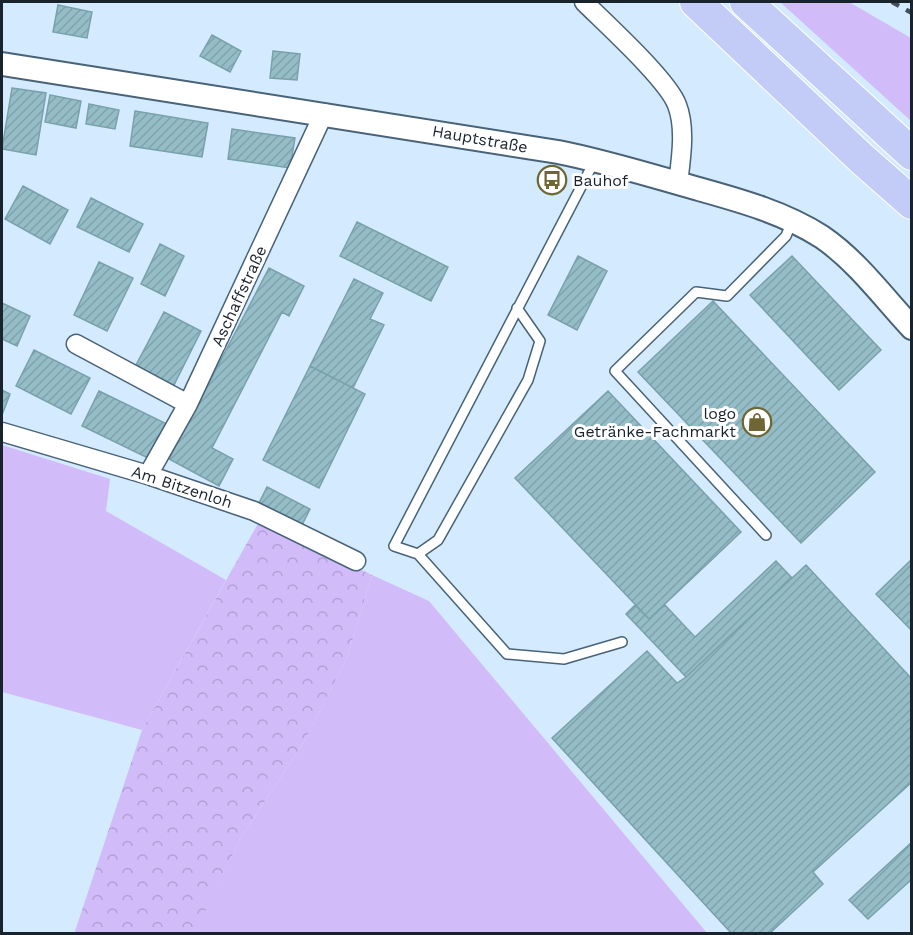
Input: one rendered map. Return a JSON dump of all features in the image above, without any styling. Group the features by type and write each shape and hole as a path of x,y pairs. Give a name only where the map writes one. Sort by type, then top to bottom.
{"highway":[{"path":"696,2 862,159 912,203"},
{"path":"746,2 912,154"},
{"path":"862,159 912,223"}],"street":[{"path":"584,2 664,84 677,103 681,122 678,183"},
{"name":"Hauptstraße","path":"2,64 324,113 595,159 762,207 821,237 840,252 912,328"},
{"name":"Aschaffstraße","path":"148,475 188,404 324,113"},
{"path":"76,344 188,404"},
{"name":"Am Bitzenloh","path":"2,432 148,475 254,511 356,561"}],"lane":[{"path":"595,159 394,546 418,554 507,654 564,658 622,642"},
{"path":"766,534 615,371 696,292 727,296 786,236 792,221"},
{"path":"418,554 438,540 528,380 540,341 517,308"}],"green space":[{"path":"780,2 849,2 911,38 911,121"},
{"path":"2,445 110,479 106,511 226,580 142,730 2,692"},
{"path":"260,520 372,575 347,658 304,742 240,839 199,924 197,933 74,934 142,730"},
{"path":"372,575 429,601 707,933 197,934 198,924 240,839 304,742 347,658"}],"building":[{"path":"58,5 92,12 87,38 53,32"},
{"path":"212,35 241,51 230,72 200,56"},
{"path":"273,51 300,54 297,80 270,78"},
{"path":"12,88 46,93 36,155 2,149"},
{"path":"50,95 81,101 76,128 45,122"},
{"path":"89,104 119,110 115,129 86,124"},
{"path":"135,111 208,123 202,157 130,146"},
{"path":"232,129 295,138 290,168 228,159"},
{"path":"23,186 68,210 50,244 5,219"},
{"path":"91,198 143,224 129,252 77,227"},
{"path":"357,222 448,267 431,301 340,256"},
{"path":"160,244 184,256 165,296 141,284"},
{"path":"578,256 607,271 577,330 548,315"},
{"path":"792,256 881,350 839,390 750,295"},
{"path":"99,262 133,278 107,331 74,315"},
{"path":"269,268 304,286 289,316 282,312 212,448 233,459 219,486 169,459"},
{"path":"354,279 383,293 370,319 384,325 353,388 310,366"},
{"name":"logo Getränke-Fachmarkt","path":"713,301 875,472 801,543 638,372"},
{"path":"2,303 30,316 17,346 2,339"},
{"path":"164,312 201,331 173,387 135,367"},
{"path":"34,350 90,378 71,414 16,386"},
{"path":"310,366 365,394 319,488 263,460"},
{"path":"2,390 10,394 2,415"},
{"path":"99,391 167,424 150,459 82,426"},
{"path":"608,391 741,532 649,619 515,478"},
{"path":"267,487 310,509 302,525 259,503"},
{"path":"912,559 912,631 876,594"},
{"path":"776,561 792,578 686,677 626,614 635,605 649,619 665,605 695,637"},
{"path":"806,565 912,679 912,782 813,872 823,884 769,934 732,934 552,738 647,651 677,683 686,677"},
{"path":"912,842 912,879 868,919 849,900"}],"railway":[{"path":"892,2 912,13"}],"place":[{"name":"Bauhof","path":"552,180"},
{"name":"logo Getränke-Fachmarkt","path":"757,422"}]}
